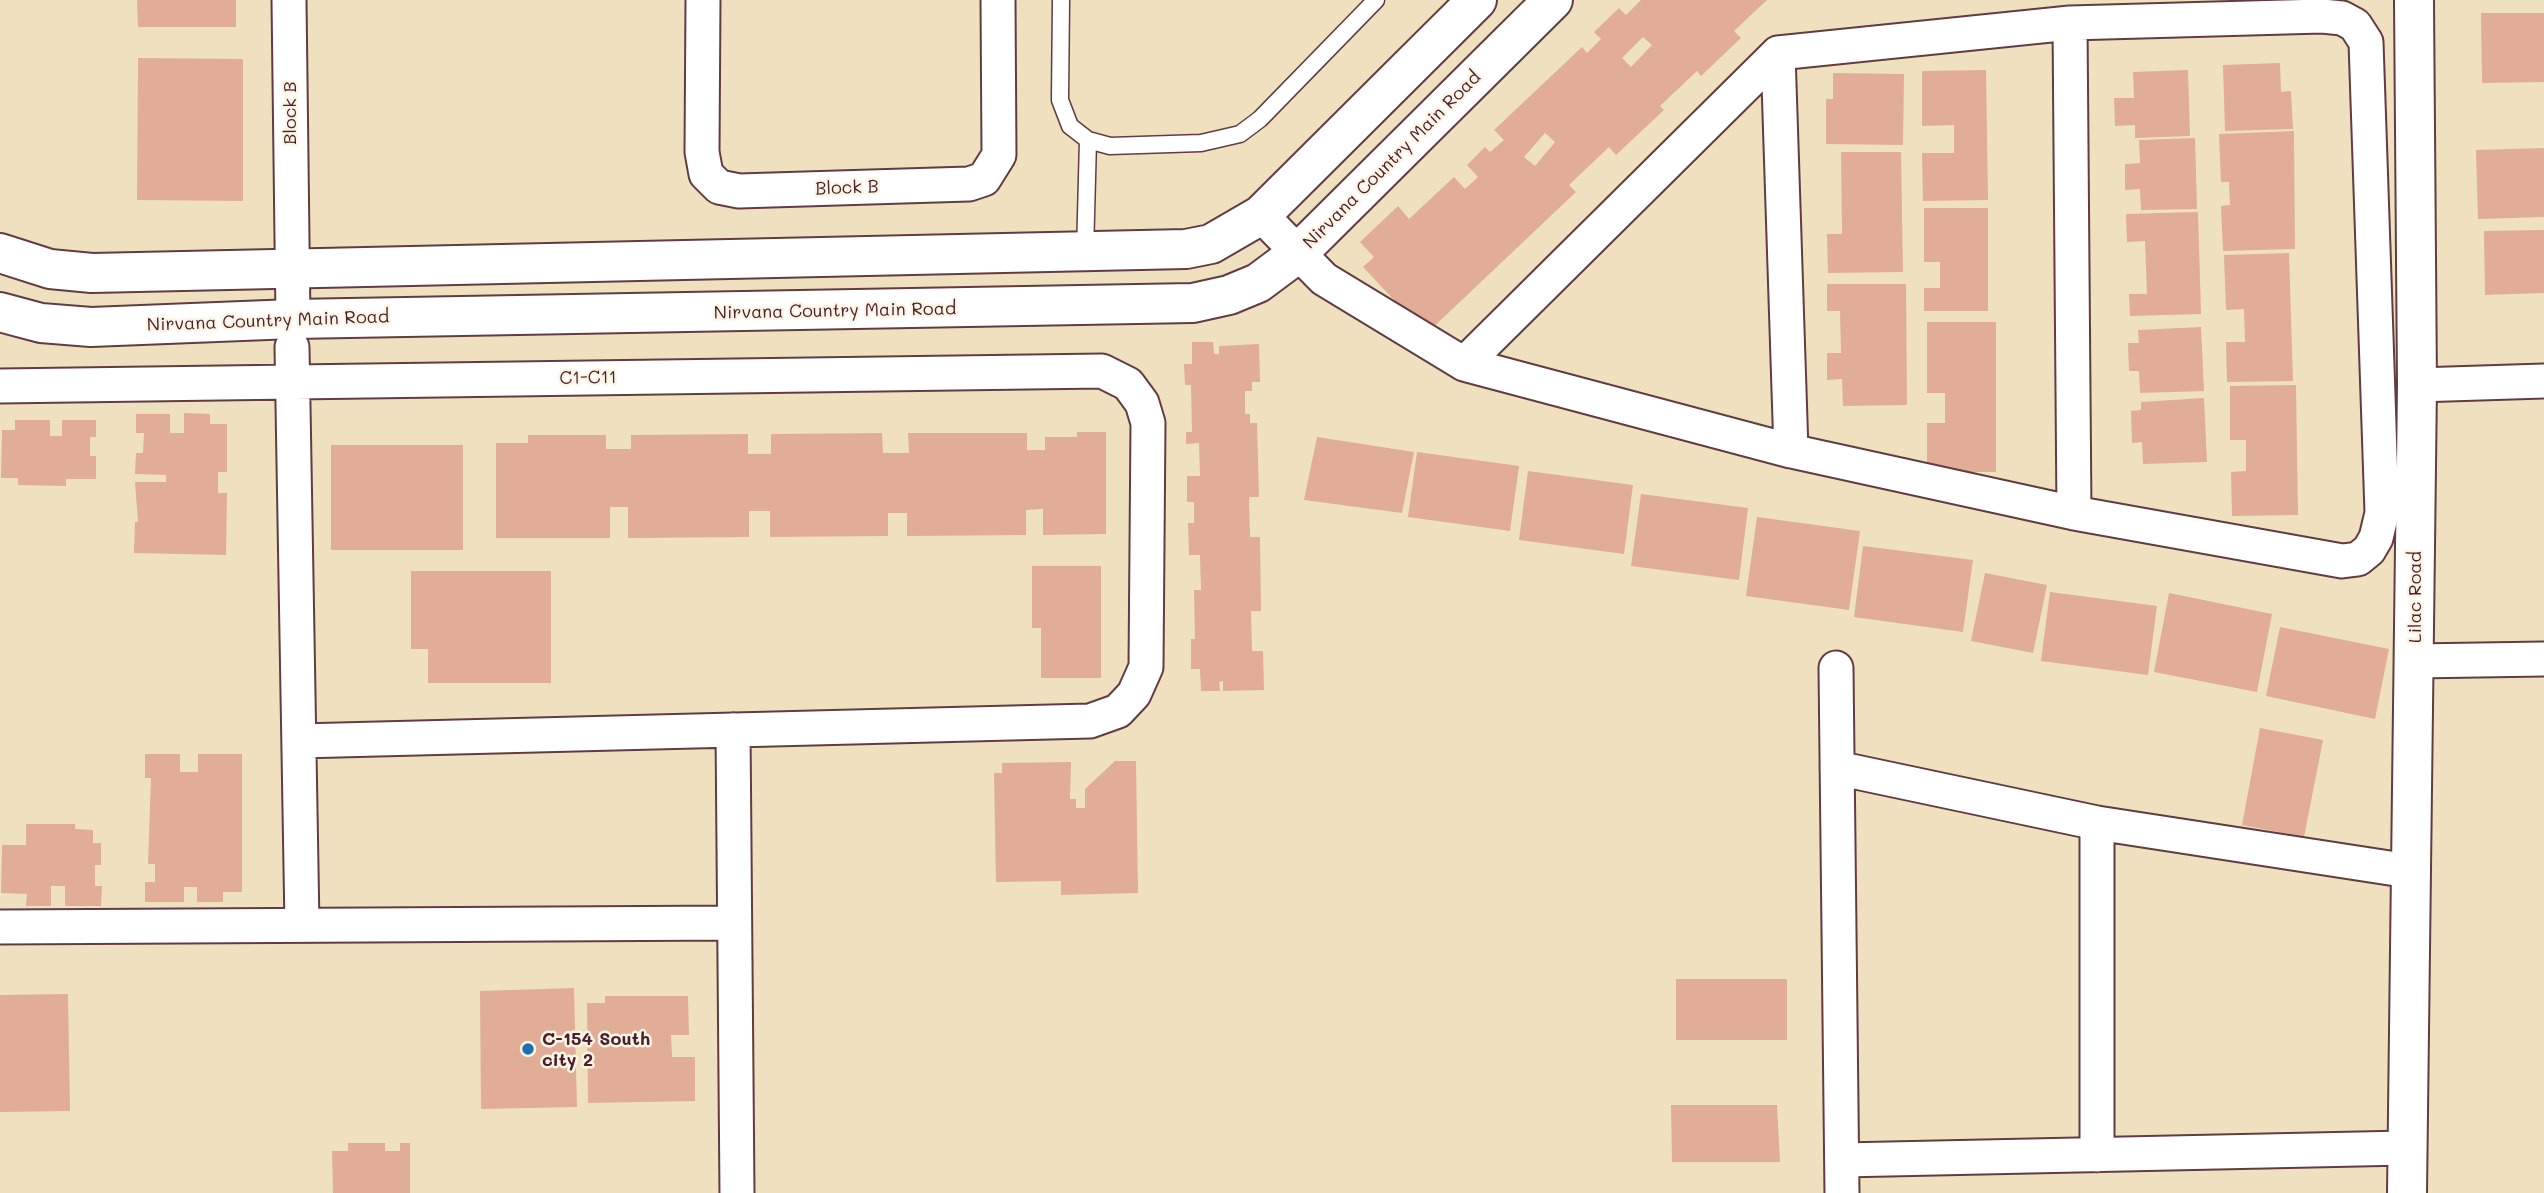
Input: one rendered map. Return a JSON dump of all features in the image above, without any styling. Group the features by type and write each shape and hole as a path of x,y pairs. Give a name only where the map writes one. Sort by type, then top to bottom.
{"street":[{"name":"Block B","path":"289,0 293,333 291,382 302,925"},
{"name":"Block B","path":"703,0 702,152 706,174 719,187 739,191 969,184 984,179 999,155 998,0"},
{"path":"0,253 50,269 92,272 1158,252 1212,244 1262,215 1477,0"},
{"name":"Nirvana Country Main Road","path":"0,312 41,323 91,327 293,333 1161,306 1229,295 1258,283 1297,254 1553,0"},
{"name":"Lilac Road","path":"2407,1193 2417,385 2414,0"},
{"path":"1262,215 1324,279 1464,364 1791,451 2074,513 2342,561 2358,559 2369,550 2382,513 2366,42 2355,25 2342,18 2322,16 2070,23 1778,53 1464,364"},
{"path":"2070,23 2074,513"},
{"path":"1778,53 1791,451"},
{"name":"C1-C11","path":"0,386 1102,371 1128,384 1142,403 1148,423 1146,667 1134,694 1118,711 1090,721 733,730"},
{"path":"2417,385 2544,381"},
{"path":"2414,661 2544,659"},
{"path":"1836,668 1842,1193"},
{"path":"299,741 733,730 737,1193"},
{"path":"1837,768 2097,823 2409,871"},
{"path":"2097,823 2097,1155"},
{"path":"0,927 734,923"},
{"path":"1842,1160 2406,1148"}],"lane":[{"path":"1061,0 1060,100 1070,126 1088,140 1110,146 1201,143 1240,134 1260,119 1376,0"},
{"path":"1084,253 1088,140"}],"building":[{"path":"137,0 236,0 236,27 138,27"},
{"path":"1641,0 1767,0 1734,31 1741,38 1701,76 1697,71 1660,106 1664,110 1616,155 1609,147 1569,185 1576,192 1426,334 1363,267 1374,257 1360,242 1398,206 1409,219 1454,177 1465,189 1478,177 1467,165 1485,147 1490,152 1504,140 1494,130 1582,47 1587,53 1601,39 1594,32 1619,8 1626,15","holes":["1643,37 1652,45 1631,67 1622,58","1545,133 1555,142 1535,166 1524,157"]},
{"path":"2481,13 2544,13 2544,82 2482,83"},
{"path":"138,58 243,59 243,201 137,200"},
{"path":"2280,63 2281,92 2291,91 2293,129 2225,131 2223,65"},
{"path":"1986,70 1988,200 1923,201 1922,153 1954,153 1954,125 1922,126 1922,71"},
{"path":"2188,70 2190,136 2135,138 2135,125 2115,126 2114,98 2134,98 2133,72"},
{"path":"1833,73 1904,74 1903,145 1826,144 1826,99 1833,99"},
{"path":"2294,131 2295,249 2223,251 2221,206 2230,205 2229,182 2221,182 2219,134"},
{"path":"2195,138 2197,209 2141,210 2140,189 2125,190 2125,164 2140,163 2139,140"},
{"path":"2544,148 2544,217 2478,219 2476,150"},
{"path":"1841,152 1901,152 1903,272 1828,273 1827,234 1842,234"},
{"path":"1924,208 1988,208 1988,311 1924,311 1924,288 1940,288 1940,262 1924,262"},
{"path":"2198,212 2201,314 2130,316 2129,294 2147,294 2145,241 2127,242 2126,214"},
{"path":"2544,230 2544,293 2485,295 2484,231"},
{"path":"2289,253 2293,381 2227,382 2226,342 2245,342 2244,309 2226,310 2224,255"},
{"path":"1827,284 1906,284 1907,405 1843,406 1842,379 1827,380 1827,353 1841,353 1840,311 1827,311"},
{"path":"1927,322 1996,322 1996,472 1927,472 1927,423 1945,423 1945,393 1927,393"},
{"path":"2201,327 2204,391 2140,393 2139,371 2129,371 2128,343 2139,343 2138,330"},
{"path":"1192,342 1213,342 1214,354 1219,354 1219,346 1259,344 1260,382 1252,382 1252,391 1245,391 1245,414 1250,414 1250,423 1257,423 1259,497 1249,497 1250,537 1260,537 1261,611 1251,611 1252,651 1263,651 1264,690 1223,691 1223,681 1219,682 1220,691 1201,691 1200,669 1191,669 1191,639 1195,639 1194,590 1201,590 1200,555 1189,555 1188,523 1194,523 1194,502 1187,502 1187,476 1200,476 1199,443 1186,444 1186,432 1192,432 1191,385 1185,385 1184,364 1192,364"},
{"path":"2296,385 2298,515 2232,516 2231,472 2246,471 2246,440 2230,440 2230,386"},
{"path":"2204,398 2207,462 2143,464 2142,442 2132,443 2131,411 2141,410 2141,402"},
{"path":"184,413 210,414 210,424 227,424 227,472 218,472 218,493 227,493 226,555 134,553 135,522 138,522 135,482 166,482 166,475 135,474 136,453 143,453 144,433 136,433 136,414 170,414 170,433 184,433"},
{"path":"15,420 50,420 50,436 62,436 62,420 96,420 96,437 90,437 90,456 96,456 96,479 66,479 66,486 18,485 18,478 1,478 2,430 15,430"},
{"path":"1077,432 1106,432 1106,534 1043,535 1043,509 1026,510 1026,535 907,536 907,513 888,513 888,536 770,537 770,511 749,511 749,537 628,538 628,507 610,507 610,538 496,538 496,443 528,443 528,435 606,435 606,449 631,449 631,435 748,434 748,454 771,454 771,434 882,433 883,453 909,453 908,433 1027,433 1027,450 1045,450 1045,437 1077,437"},
{"path":"1317,437 1414,452 1402,513 1304,500"},
{"path":"331,445 463,445 463,550 331,550"},
{"path":"1417,452 1519,466 1510,531 1408,517"},
{"path":"1528,471 1633,485 1624,554 1519,540"},
{"path":"1641,494 1748,508 1739,580 1631,566"},
{"path":"1757,517 1860,531 1849,610 1746,596"},
{"path":"1863,546 1973,560 1963,632 1854,617"},
{"path":"1032,566 1101,566 1101,678 1041,678 1041,628 1032,628"},
{"path":"411,571 551,571 551,683 428,683 428,649 411,649"},
{"path":"1985,573 2047,585 2033,653 1971,641"},
{"path":"2050,592 2157,606 2148,675 2041,661"},
{"path":"2169,593 2272,614 2257,692 2154,672"},
{"path":"2280,627 2389,649 2375,719 2266,696"},
{"path":"2260,728 2323,740 2304,837 2242,825"},
{"path":"145,754 180,754 180,772 198,772 198,754 242,754 242,892 223,892 223,902 197,902 197,887 184,887 184,902 145,902 145,882 155,882 155,864 148,864 151,778 145,778"},
{"path":"1115,761 1136,761 1138,893 1061,895 1061,881 996,882 994,773 1002,773 1002,763 1071,762 1070,799 1076,799 1076,808 1085,808 1085,789"},
{"path":"26,824 75,824 75,829 93,830 93,843 101,843 101,865 95,865 95,886 102,886 101,906 65,906 65,886 51,886 51,906 26,906 27,894 1,893 2,845 26,845"},
{"path":"1676,979 1787,979 1787,1040 1676,1040"},
{"name":"C-154 South city 2","path":"574,988 577,1107 481,1109 480,991"},
{"path":"68,994 70,1111 0,1112 0,995"},
{"path":"605,996 688,996 689,1035 671,1035 672,1057 695,1057 695,1101 588,1103 587,1003 605,1003"},
{"path":"1671,1105 1777,1105 1780,1162 1672,1162"},
{"path":"348,1143 385,1143 385,1151 400,1151 400,1143 410,1143 410,1193 333,1193 332,1151 348,1151"}],"place":[{"name":"C-154 South city 2","path":"528,1049"}]}
